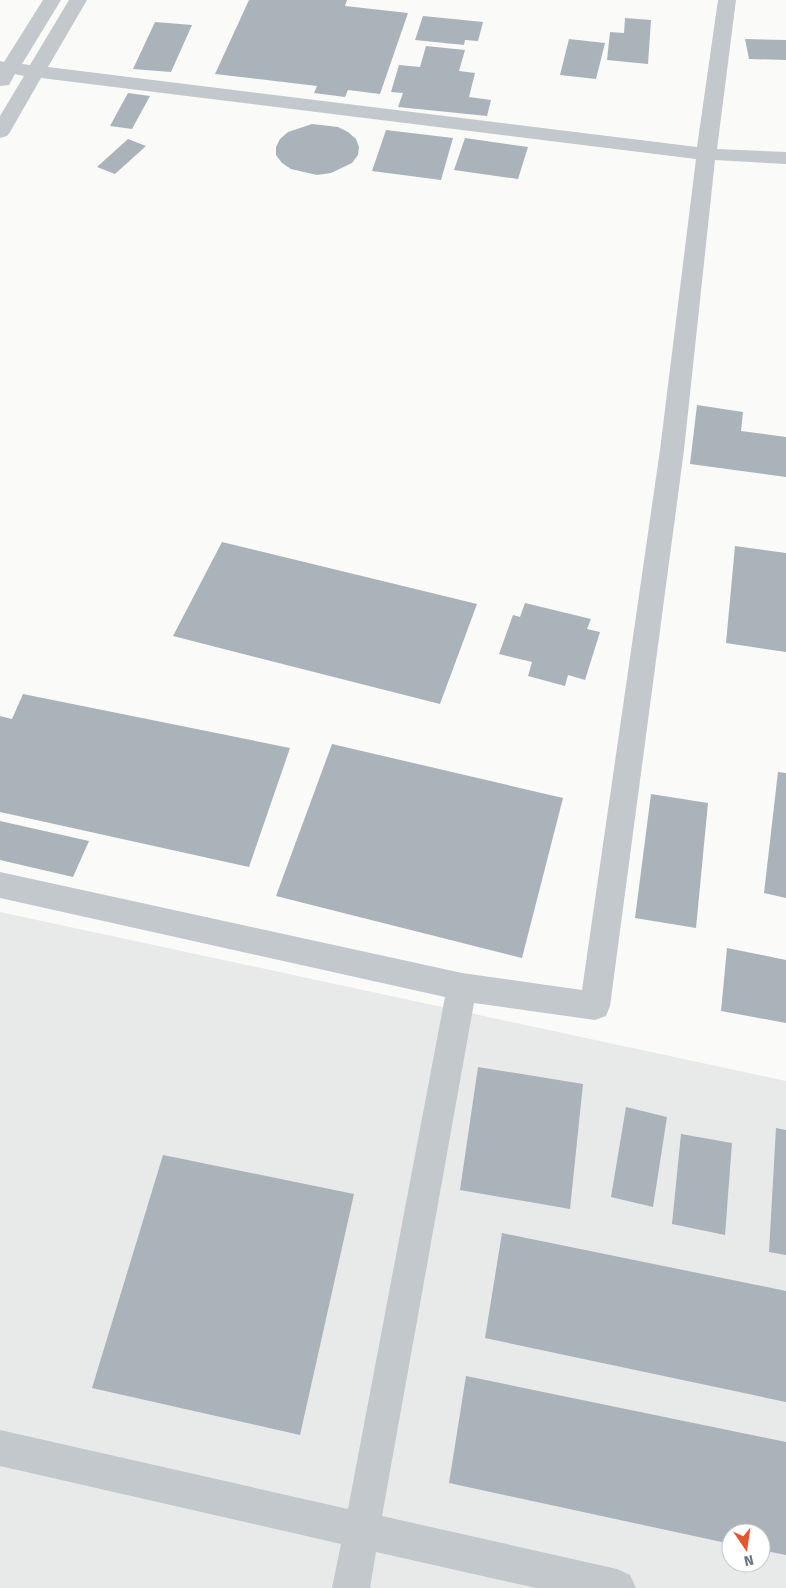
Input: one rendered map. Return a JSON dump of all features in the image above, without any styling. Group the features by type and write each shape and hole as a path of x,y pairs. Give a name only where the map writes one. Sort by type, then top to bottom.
{"street":[{"path":"0,85 5,68 52,0"},
{"path":"0,132 78,0"},
{"path":"0,885 462,987 594,1006 672,450 706,154 727,0"},
{"path":"5,68 706,154 786,158"},
{"path":"350,1588 462,987"},
{"path":"0,1448 617,1588"}],"shaded area":[{"path":"0,912 786,1081 786,1588 0,1588"}],"building":[{"path":"249,0 347,0 345,6 408,13 380,94 348,90 345,97 314,93 317,86 215,74"},
{"path":"423,16 483,22 478,41 465,40 464,45 415,40"},
{"path":"625,18 651,20 648,64 607,60 610,32 624,33"},
{"path":"155,22 192,25 171,72 133,69"},
{"path":"569,39 605,43 596,79 560,75"},
{"path":"745,39 786,40 786,60 749,59"},
{"path":"426,46 465,50 459,71 475,73 469,97 491,100 487,116 398,107 403,93 391,92 399,65 420,67"},
{"path":"128,93 150,96 132,129 110,126"},
{"path":"312,124 338,127 356,139 359,147 358,155 352,163 331,173 317,175 291,169 282,163 276,155 276,147 280,139 288,132"},
{"path":"386,130 453,138 441,180 372,171"},
{"path":"465,138 528,147 518,179 454,170"},
{"path":"128,139 146,146 115,174 97,167"},
{"path":"697,405 743,412 741,431 786,437 786,477 690,464"},
{"path":"222,542 477,604 440,704 173,636"},
{"path":"735,546 786,553 786,652 726,643"},
{"path":"525,603 591,619 587,629 600,632 585,680 568,675 565,686 528,676 532,662 499,654 513,615 520,617"},
{"path":"23,694 290,748 249,867 0,812 0,716 12,719"},
{"path":"332,744 563,798 522,958 276,896"},
{"path":"778,772 786,773 786,898 764,893"},
{"path":"651,794 708,803 696,928 635,918"},
{"path":"0,821 89,841 73,877 0,860"},
{"path":"727,948 786,960 786,1023 721,1011"},
{"path":"478,1067 583,1084 570,1209 460,1190"},
{"path":"626,1107 667,1117 653,1207 611,1197"},
{"path":"776,1128 786,1130 786,1255 769,1252"},
{"path":"681,1134 732,1143 725,1235 672,1224"},
{"path":"163,1155 354,1194 300,1435 92,1388"},
{"path":"502,1233 786,1291 786,1402 485,1338"},
{"path":"466,1376 786,1442 786,1555 771,1552 771,1523 721,1523 721,1542 449,1483"}]}
